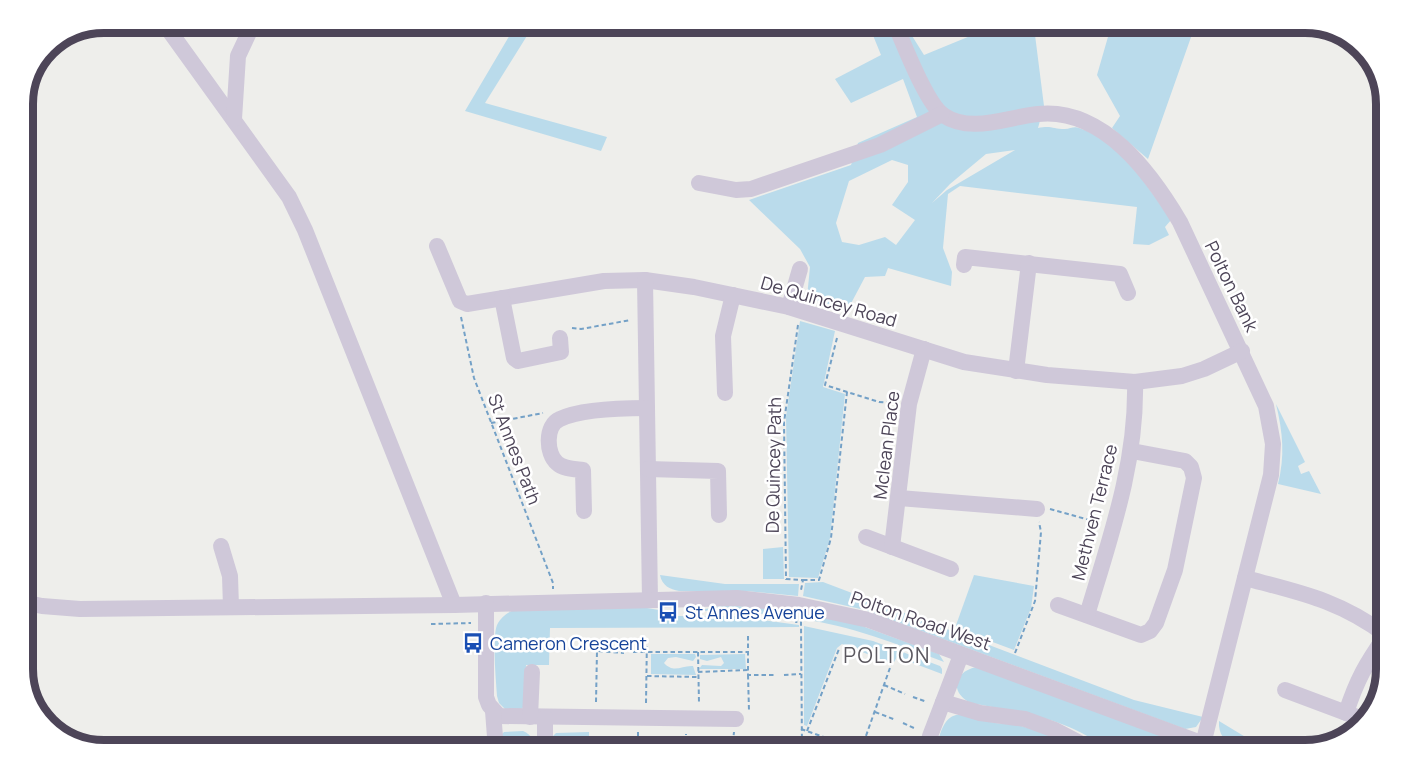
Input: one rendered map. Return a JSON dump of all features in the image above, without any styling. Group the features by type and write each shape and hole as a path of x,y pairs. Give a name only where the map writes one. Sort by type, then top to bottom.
{"street":[{"path":"171,33 289,196 454,605"},
{"path":"234,119 238,56 249,33"},
{"path":"699,183 736,190 751,189 880,145 942,114 931,100 899,33"},
{"name":"Polton Bank","path":"942,114 958,123 985,124 1051,113 1089,124 1129,153 1165,197 1180,222 1266,406 1273,444 1271,475 1204,740"},
{"path":"437,246 460,301 467,304"},
{"path":"964,265 965,257 1119,274 1128,292"},
{"path":"1016,370 1029,263"},
{"path":"795,309 800,268"},
{"path":"645,280 650,600"},
{"name":"De Quincey Road","path":"467,304 604,281 645,280 733,295 795,309 964,362 1085,379 1135,382 1182,376 1204,369 1242,351"},
{"path":"726,393 723,336 733,295"},
{"path":"502,298 514,358 518,361 561,352 560,338"},
{"name":"Mclean Place","path":"892,547 909,404 924,349"},
{"name":"Methven Terrace","path":"1086,615 1114,526 1132,451 1135,382"},
{"path":"584,511 583,470 566,468 557,464 553,458 548,435 550,429 559,419 611,409 647,408"},
{"path":"1058,604 1141,635 1150,631 1156,623 1175,570 1194,478 1191,467 1185,461 1132,451"},
{"path":"648,469 718,471 719,514"},
{"path":"899,498 1036,509"},
{"path":"866,537 951,569"},
{"path":"221,546 230,576 231,607"},
{"path":"1245,578 1331,602 1367,620 1376,627"},
{"name":"Polton Road West","path":"33,604 80,609 454,605 737,598 799,604 869,620 1192,740"},
{"path":"486,603 486,697 493,711 495,740"},
{"path":"1346,713 1364,666 1376,649"},
{"path":"929,740 961,655"},
{"path":"532,672 543,740"},
{"path":"1285,690 1357,717"},
{"path":"943,702 980,713 1025,719 1074,740"},
{"path":"493,711 499,716 506,717 736,719"}],"path":[{"name":"St Annes Path","path":"467,304 461,314 474,378 553,583 554,602"},
{"name":"De Quincey Path","path":"795,309 784,422 786,579 802,580"},
{"path":"560,338 564,330 575,327 582,329 645,317"},
{"path":"840,323 825,385 879,402 909,404"},
{"path":"802,740 801,622 796,622 802,580 819,580 831,538 847,392"},
{"path":"490,423 549,412 559,419"},
{"path":"1015,653 1035,601 1041,532 1036,509 1046,508 1114,526"},
{"path":"431,624 486,622"},
{"path":"748,636 748,675 776,675"},
{"path":"639,740 647,676 647,637"},
{"path":"807,731 839,649"},
{"path":"596,718 597,651 624,653"},
{"path":"633,652 748,652"},
{"path":"688,740 698,677 698,652"},
{"path":"868,740 865,739 891,665"},
{"path":"698,672 748,670"},
{"path":"784,675 801,674"},
{"path":"647,676 698,677"},
{"path":"884,685 905,694"},
{"path":"875,712 896,720"},
{"path":"801,729 831,740"}],"shaded area":[{"path":"511,33 529,33 485,103 607,137 601,151 465,111"},
{"path":"872,33 910,33 924,55 978,33 1035,33 1044,106 1038,128 1077,127 1107,143 1120,154 1153,193 1171,220 1165,227 1169,235 1149,245 1133,244 1137,207 960,186 948,194 943,248 952,272 951,286 888,268 885,276 865,277 847,311 807,297 810,267 800,249 749,200 851,165 858,143 917,117 903,79 851,103 835,79 881,55","holes":["1015,150 947,190 932,203 950,184 986,154","892,160 908,165 908,182 892,205 915,220 896,245 885,237 859,245 842,242 836,223 849,181"]},
{"path":"1109,33 1192,33 1148,159 1112,128 1120,116 1097,75"},
{"path":"800,321 835,331 823,387 845,394 830,538 818,578 789,577 786,417"},
{"path":"1276,404 1305,462 1298,466 1301,474 1309,471 1321,494 1278,484 1282,464 1282,444"},
{"path":"783,547 784,579 763,579 763,549"},
{"path":"660,575 725,584 799,584 798,596 746,591 679,591 667,586"},
{"path":"974,575 1034,586 1031,608 1014,650 955,628"},
{"path":"823,582 1134,700 1203,717 1196,727 1185,729 865,610 803,596 805,583"},
{"path":"725,605 796,611 794,618 733,610 701,610"},
{"path":"635,606 665,611 670,616 733,616 799,625 799,627 550,628 549,665 526,665 525,706 520,710 507,711 499,703 495,639 497,625 507,614 515,609"},
{"path":"801,612 851,622 939,654 944,662 855,630 800,619"},
{"path":"804,626 873,641 940,666 942,674 897,657 894,662 890,663 842,644 837,648 807,726 804,725"},
{"path":"651,654 695,654 693,661 676,657 668,658 664,663 675,669 693,666 696,675 651,674"},
{"path":"745,654 746,669 699,669 702,665 721,666 724,663 721,657 707,661 700,659 700,655"},
{"path":"976,667 1174,740 1093,740 1059,723 971,703 959,693 957,688 959,678"},
{"path":"965,715 995,723 1018,725 1051,735 1047,740 938,740 946,722 952,717"},
{"path":"1219,721 1250,740 1226,740 1220,730"},
{"path":"523,731 529,734 532,740 503,740 504,732"},
{"path":"589,732 589,740 553,740 556,733"}],"place":[{"name":"St Annes Avenue","path":"668,612"},
{"name":"Cameron Crescent","path":"473,643"}],"district":[{"name":"POLTON","path":"887,655"}]}
